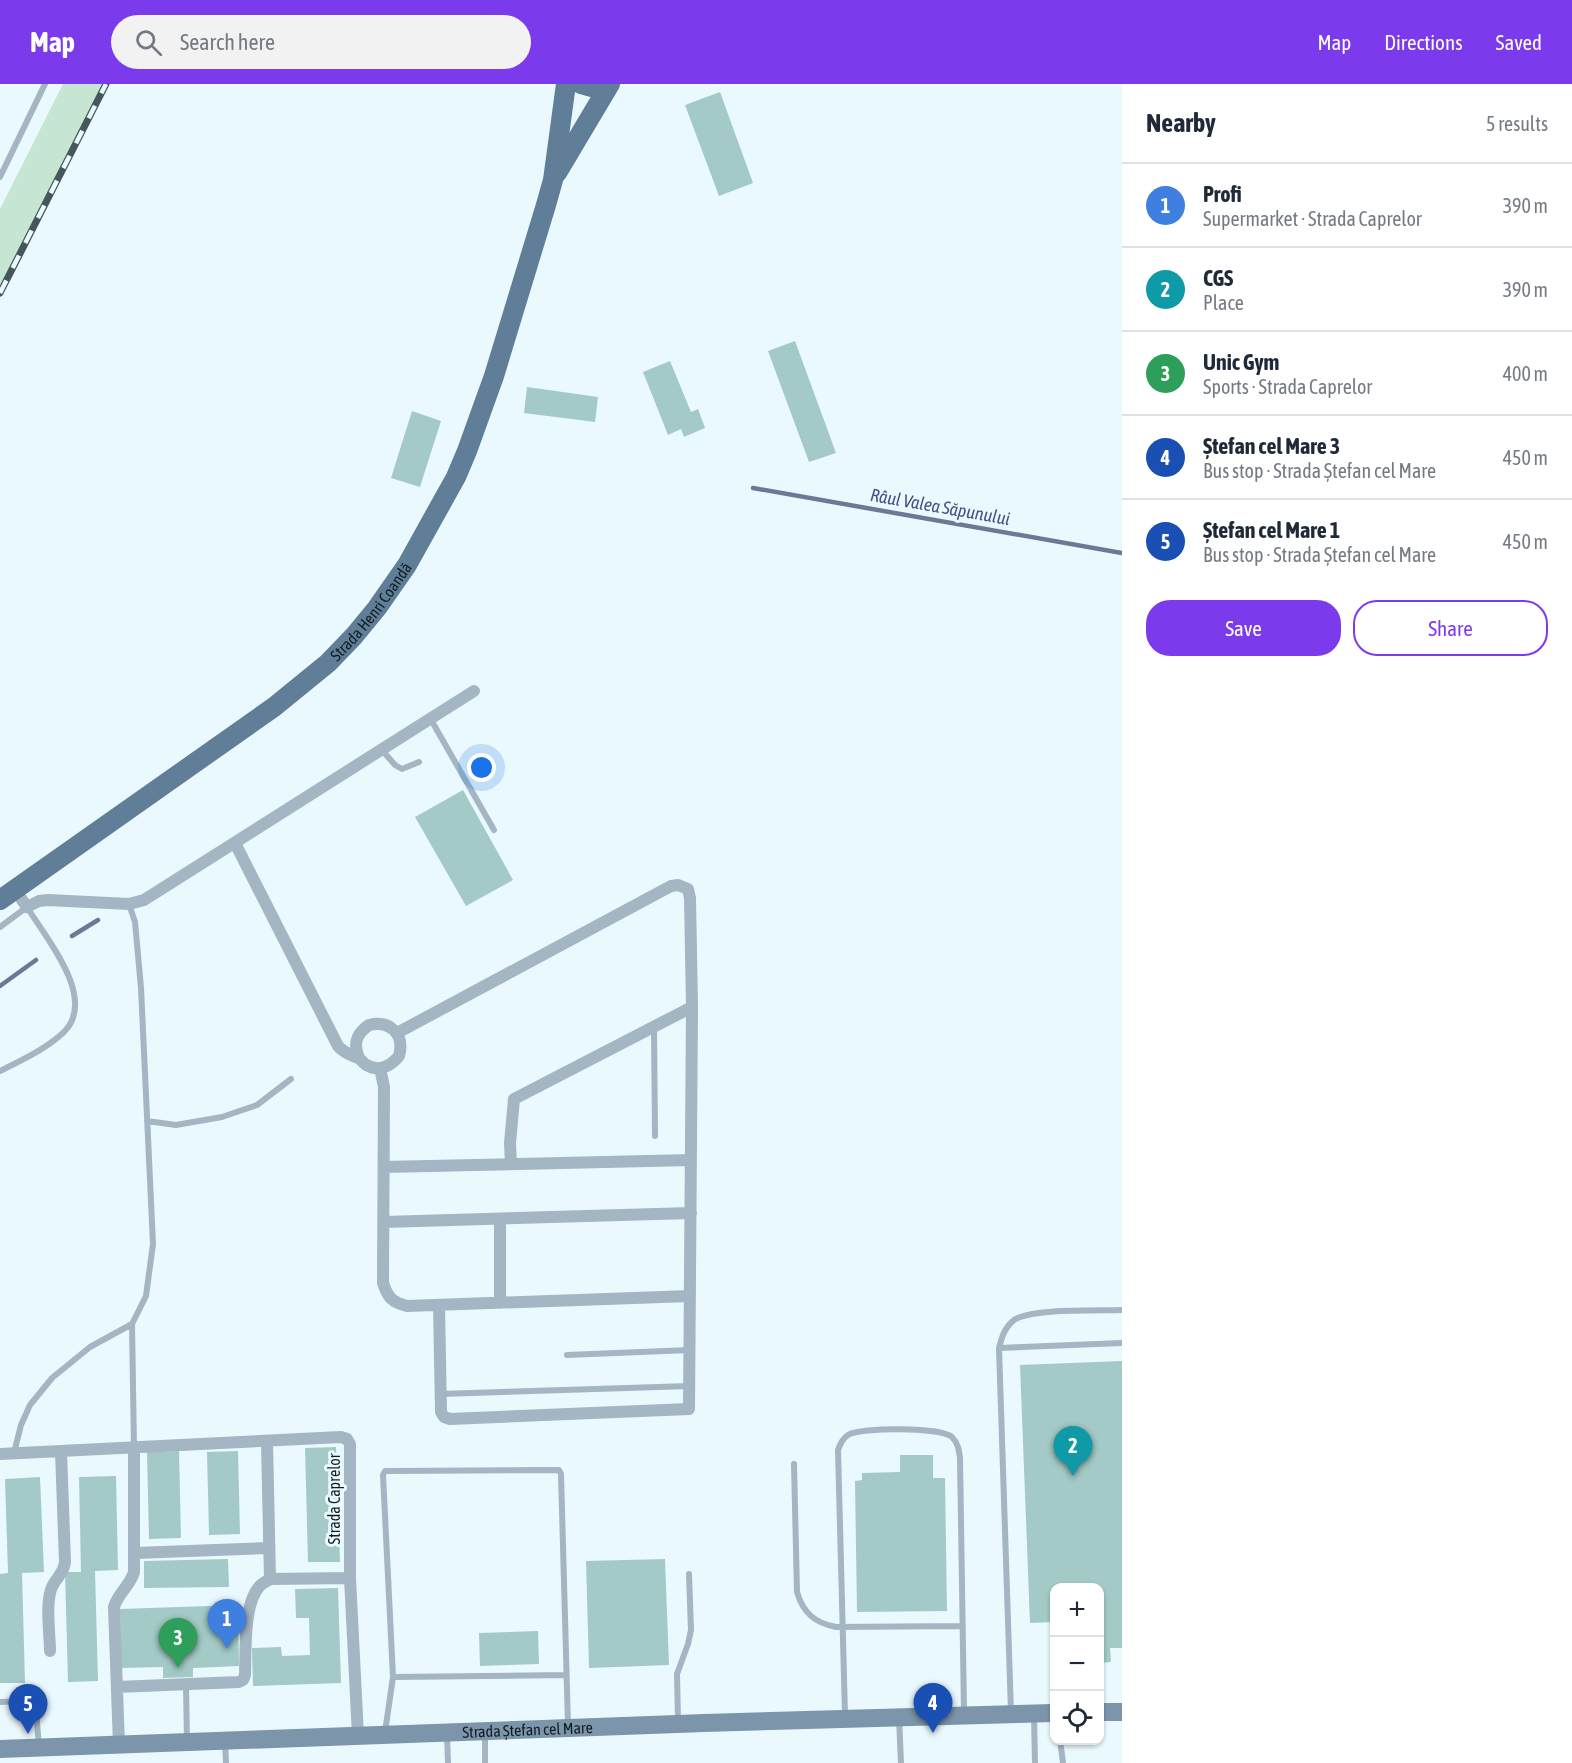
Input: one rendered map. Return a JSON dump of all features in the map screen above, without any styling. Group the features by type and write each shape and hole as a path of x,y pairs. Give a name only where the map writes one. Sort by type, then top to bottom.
{"main road":[{"name":"Strada Henri Coandă","path":"8,895 274,707 328,663 377,608 407,565 442,504 467,451 497,366 553,180 566,84"},
{"path":"580,84 592,87 608,84"},
{"name":"Strada Henri Coandă","path":"553,180 608,84"},
{"path":"1104,1712 1122,1712"},
{"name":"Strada Ștefan cel Mare","path":"0,1749 678,1724 1050,1713"}],"street":[{"path":"8,895 27,908 39,901 48,900 129,904 144,900 474,691"},
{"path":"235,843 338,1046 344,1053 359,1058 365,1064 380,1068 387,1066 399,1056 400,1040 397,1033 392,1027 377,1023 362,1029 356,1043 359,1058"},
{"path":"397,1033 671,886 678,885 688,889 692,1007 690,1407 686,1411 450,1419 444,1417 441,1412 439,1305"},
{"path":"511,1164 510,1143 514,1099 692,1007"},
{"path":"380,1068 384,1087 383,1283 387,1297 395,1303 406,1306 690,1296"},
{"path":"384,1167 691,1160"},
{"path":"384,1222 691,1213"},
{"path":"500,1219 501,1303"},
{"name":"Strada Caprelor","path":"267,1442 341,1437 347,1439 350,1444 350,1578 357,1736"},
{"path":"0,1454 267,1442 270,1579"},
{"path":"119,1745 114,1607 117,1597 131,1582 134,1572 134,1448"},
{"path":"50,1651 49,1597 52,1588 65,1569 66,1562 62,1451"},
{"path":"135,1553 269,1548"},
{"path":"117,1687 239,1682 245,1675 246,1637 250,1609 259,1587 270,1579 350,1578"}],"lane":[{"path":"0,177 45,84"},
{"path":"430,718 494,830"},
{"path":"381,749 395,765 402,769 419,762"},
{"path":"129,904 135,922 137,948 153,1244 146,1296 132,1324 134,1448"},
{"path":"0,927 27,908 70,977 75,993 73,1018 65,1030 42,1049 0,1071"},
{"path":"654,1026 655,1136"},
{"path":"147,1121 176,1125 222,1117 257,1105 291,1078"},
{"path":"1011,1714 999,1348 1003,1331 1015,1319 1033,1314 1122,1310"},
{"path":"14,1453 21,1425 30,1405 52,1378 90,1347 132,1324"},
{"path":"999,1348 1122,1343"},
{"path":"567,1354 690,1350"},
{"path":"441,1394 690,1386"},
{"path":"846,1719 838,1450 847,1435 857,1431 932,1430 946,1433 954,1438 958,1446 964,1716"},
{"path":"794,1464 797,1592 801,1605 808,1615 822,1624 843,1627 963,1626"},
{"path":"385,1735 393,1677 383,1475 385,1471 390,1470 559,1470 561,1474 568,1728"},
{"path":"678,1724 677,1674 691,1630 689,1574"},
{"path":"393,1677 566,1675"},
{"path":"186,1685 187,1743"},
{"path":"0,1702 26,1701 33,1704 36,1710 39,1747"},
{"path":"1034,1714 1035,1763"},
{"path":"899,1718 901,1763"},
{"path":"485,1731 485,1763"},
{"path":"447,1733 448,1763"},
{"path":"225,1742 226,1763"},
{"path":"1061,1745 1063,1763"}],"green space":[{"path":"63,84 103,84 0,286 0,209"}],"building":[{"path":"720,92 753,183 719,196 685,105"},
{"path":"795,341 836,453 809,462 768,351"},
{"path":"670,361 691,412 698,409 705,428 684,437 681,429 668,435 643,372"},
{"path":"527,387 598,397 595,422 524,413"},
{"path":"412,411 441,421 420,487 391,478"},
{"path":"463,790 513,880 466,906 415,817"},
{"path":"1122,1361 1122,1648 1110,1648 1111,1662 1104,1663 1104,1583 1050,1583 1050,1622 1030,1623 1020,1365"},
{"path":"336,1447 340,1562 308,1562 305,1448"},
{"path":"179,1451 181,1538 149,1539 147,1452"},
{"path":"238,1451 240,1534 209,1535 207,1452"},
{"path":"900,1455 933,1455 933,1478 945,1478 947,1611 857,1612 855,1481 862,1480 862,1473 900,1472"},
{"path":"116,1476 118,1570 95,1571 98,1681 68,1682 65,1572 81,1572 79,1477"},
{"path":"40,1477 44,1572 22,1573 25,1683 0,1683 0,1574 8,1573 5,1479"},
{"path":"228,1559 229,1587 144,1588 144,1561"},
{"path":"665,1559 669,1665 589,1668 586,1561"},
{"path":"338,1588 341,1683 253,1686 252,1648 281,1647 282,1656 310,1655 309,1618 296,1618 295,1589"},
{"path":"238,1605 239,1666 193,1668 193,1677 163,1678 163,1667 121,1668 120,1609"},
{"path":"538,1631 539,1664 480,1666 479,1633"}],"waterway":[{"name":"Râul Valea Săpunului","path":"753,488 1122,553"},
{"name":"Râul Valea Săpunului","path":"72,936 98,920"},
{"name":"Râul Valea Săpunului","path":"0,986 36,960"}],"railway":[{"path":"0,293 106,84"}],"place":[{"name":"CGS","path":"1073,1476"},
{"name":"Profi","path":"227,1649"},
{"name":"Unic Gym","path":"178,1668"},
{"name":"Ștefan cel Mare 3","path":"933,1733"},
{"name":"Ștefan cel Mare 1","path":"28,1734"}]}
